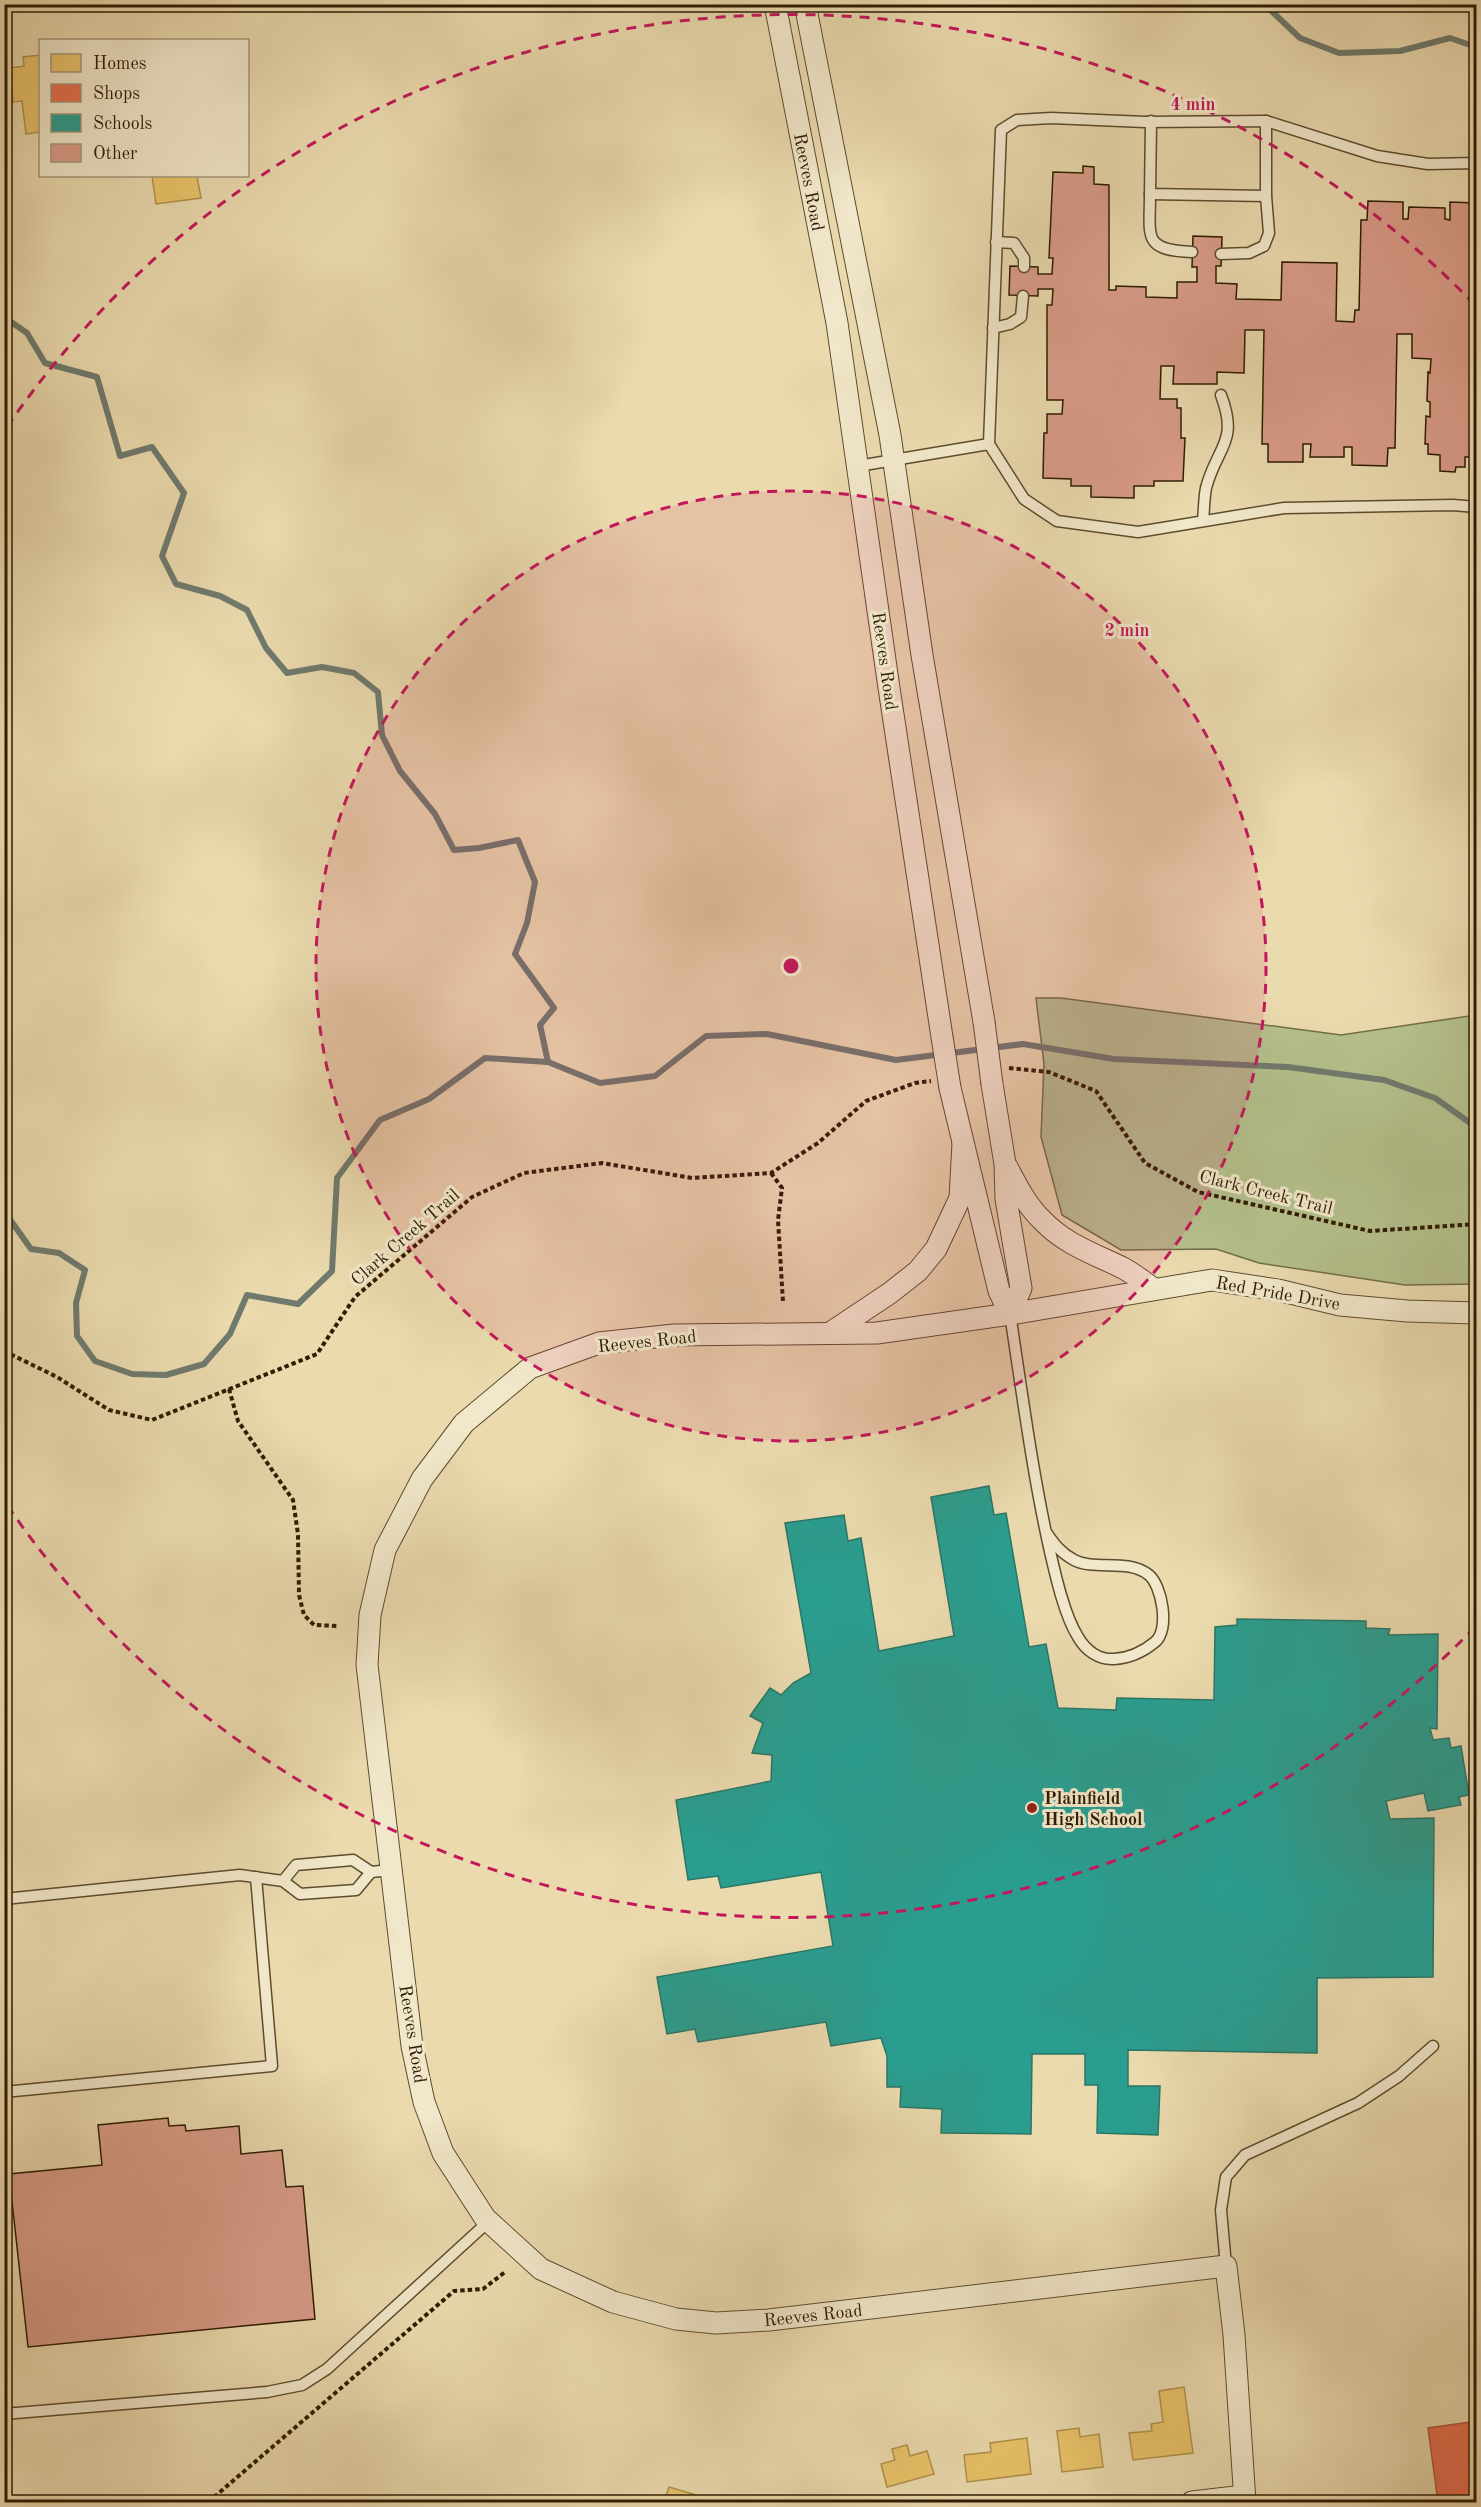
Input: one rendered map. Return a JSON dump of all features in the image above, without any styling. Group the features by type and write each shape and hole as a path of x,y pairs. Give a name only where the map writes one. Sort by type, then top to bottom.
{"street":[{"name":"Reeves Road","path":"775,4 837,323 942,1037 944,1084 963,1143 999,1292 1010,1314"},
{"name":"Reeves Road","path":"805,4 859,285 873,341 894,459 922,655 984,1022 997,1077 1006,1199 1021,1288 1010,1314"},
{"path":"830,1333 909,1278 936,1249 960,1198 963,1143"},
{"path":"1005,1164 1024,1198 1043,1221 1066,1241 1095,1257 1125,1269 1154,1290"},
{"name":"Red Pride Drive","path":"1010,1314 1212,1280 1278,1290 1340,1305 1407,1311 1476,1313"},
{"name":"Reeves Road","path":"1010,1314 877,1333 674,1335 599,1343 530,1368 464,1422 422,1479 385,1550 370,1615 368,1665 381,1871 424,2102 443,2153 488,2222 542,2269 613,2302 676,2319 716,2323 769,2320 1226,2266"},
{"path":"1192,2502 1245,2499 1234,2335 1226,2266"}],"lane":[{"path":"1476,163 1428,165 1377,156 1266,121 1017,120 1001,130 989,444 1024,499 1057,521 1138,532 1284,508 1453,505 1476,507"},
{"path":"1151,121 1150,232 1156,244 1166,251 1192,252"},
{"path":"1221,254 1249,253 1264,246 1269,233 1266,196 1266,121"},
{"path":"1150,194 1266,196"},
{"path":"996,242 1014,243 1020,248 1024,258 1024,267"},
{"path":"993,328 1010,324 1021,316 1023,296"},
{"path":"1203,521 1206,489 1230,430 1229,415 1221,395"},
{"path":"858,466 989,444"},
{"path":"1010,1314 1046,1532 1058,1585 1078,1637 1094,1656 1113,1659 1140,1654 1159,1639 1163,1622 1161,1594 1149,1576 1128,1566 1076,1561 1059,1551 1046,1532"},
{"path":"283,1881 296,1865 352,1860 381,1871"},
{"path":"4,1899 240,1875 283,1881 300,1894 356,1890 381,1871"},
{"path":"4,2092 272,2066 256,1877"},
{"path":"1226,2266 1221,2210 1226,2177 1245,2155 1358,2103 1399,2076 1433,2046"},
{"path":"4,2415 267,2392 302,2385 327,2369 488,2222"}],"path":[{"name":"Clark Creek Trail","path":"997,1077 1014,1068 1049,1072 1096,1091 1145,1163 1198,1192 1370,1231 1476,1224"},
{"name":"Clark Creek Trail","path":"4,1351 57,1377 109,1410 152,1420 317,1354 355,1297 472,1197 524,1173 602,1163 692,1178 771,1173 818,1143 866,1101 915,1083 944,1084"},
{"path":"771,1173 782,1188 778,1220 783,1302"},
{"path":"229,1389 238,1421 293,1500 298,1534 299,1595 304,1615 314,1625 338,1626"},
{"path":"200,2502 213,2498 454,2291 483,2289 505,2272"}],"green space":[{"path":"1036,998 1061,998 1341,1035 1476,1015 1476,1284 1405,1285 1259,1263 1216,1249 1121,1250 1062,1215 1041,1137 1044,1064"}],"building: Homes":[{"path":"39,55 39,132 26,134 22,101 13,102 9,68 24,66 23,57"},
{"path":"152,177 197,177 201,198 156,204"},
{"path":"1184,2387 1193,2453 1133,2460 1129,2433 1152,2431 1151,2424 1163,2422 1159,2391"},
{"path":"1079,2428 1080,2437 1099,2434 1103,2467 1062,2472 1057,2431"},
{"path":"1027,2438 1031,2474 967,2482 964,2455 991,2452 990,2443"},
{"path":"907,2445 910,2456 927,2451 934,2474 887,2487 881,2464 895,2460 892,2449"},
{"path":"669,2487 720,2502 664,2502"}],"building: Shops":[{"path":"1470,2422 1476,2468 1476,2502 1438,2502 1428,2428"}],"building: Schools":[{"name":"Plainfield High School","path":"989,1486 994,1515 1006,1513 1029,1647 1046,1644 1058,1708 1116,1710 1117,1698 1214,1700 1215,1627 1237,1625 1237,1619 1366,1621 1366,1628 1390,1629 1388,1635 1438,1634 1437,1729 1430,1728 1433,1740 1449,1738 1451,1748 1461,1746 1469,1795 1459,1797 1461,1805 1428,1811 1424,1793 1386,1801 1390,1819 1434,1818 1433,1977 1317,1978 1317,2053 1128,2050 1128,2086 1160,2086 1158,2135 1097,2133 1098,2085 1085,2085 1085,2054 1032,2054 1031,2134 941,2133 942,2109 900,2107 901,2087 887,2087 887,2056 881,2038 831,2046 826,2022 698,2042 695,2029 667,2034 657,1977 833,1946 821,1872 721,1888 718,1876 688,1880 676,1800 771,1781 772,1755 752,1753 763,1723 750,1716 770,1688 781,1695 793,1683 811,1673 785,1523 844,1515 848,1541 861,1538 879,1651 954,1636 931,1497"}],"building: Other":[{"path":"1083,166 1094,167 1094,184 1109,185 1109,290 1116,290 1116,286 1146,287 1146,297 1177,298 1177,282 1197,282 1197,267 1192,267 1193,236 1222,237 1221,266 1216,266 1216,283 1237,284 1236,299 1281,300 1282,262 1337,263 1336,321 1354,322 1355,310 1359,310 1361,220 1367,220 1368,201 1403,202 1403,219 1408,219 1409,207 1445,208 1445,219 1450,220 1450,202 1476,203 1476,457 1465,457 1465,467 1456,467 1455,472 1440,471 1440,455 1428,454 1428,444 1425,444 1426,416 1430,417 1430,402 1427,401 1431,359 1412,358 1412,334 1397,334 1395,448 1388,448 1387,466 1352,465 1352,447 1344,447 1344,457 1310,457 1311,444 1303,444 1303,462 1268,462 1268,444 1262,444 1264,330 1245,330 1244,373 1217,372 1217,384 1173,384 1174,366 1161,366 1160,399 1177,399 1177,408 1181,408 1181,438 1185,438 1183,481 1154,481 1154,486 1134,486 1134,498 1091,497 1091,486 1071,486 1071,479 1043,478 1044,433 1047,433 1047,414 1062,414 1063,400 1047,400 1047,305 1052,305 1053,289 1038,289 1038,296 1009,295 1010,266 1038,267 1038,274 1052,274 1053,258 1049,258 1053,172 1083,173"},
{"path":"168,2118 169,2126 185,2125 186,2131 239,2126 241,2154 282,2150 286,2187 303,2186 315,2319 28,2347 9,2174 102,2165 98,2125"}],"waterway":[{"path":"1264,4 1300,38 1339,53 1400,51 1450,38 1476,47"},
{"path":"4,317 27,333 45,363 97,377 120,456 152,447 184,493 162,556 176,584 220,596 247,610 266,648 287,673 322,667 354,673 378,692 382,735 400,771 435,814 454,850 479,848 518,840 535,882 527,923 515,954 554,1008 540,1025 548,1062"},
{"path":"4,1211 31,1249 59,1253 85,1270 76,1303 77,1336 95,1361 132,1374 166,1375 204,1364 230,1334 247,1295 298,1304 332,1271 337,1178 380,1120 429,1099 485,1058 548,1062 600,1083 655,1076 706,1036 767,1034 896,1060 1023,1044 1114,1059 1288,1067 1384,1080 1435,1098 1476,1127"}],"place":[{"name":"Plainfield High School","path":"1032,1808"}]}
